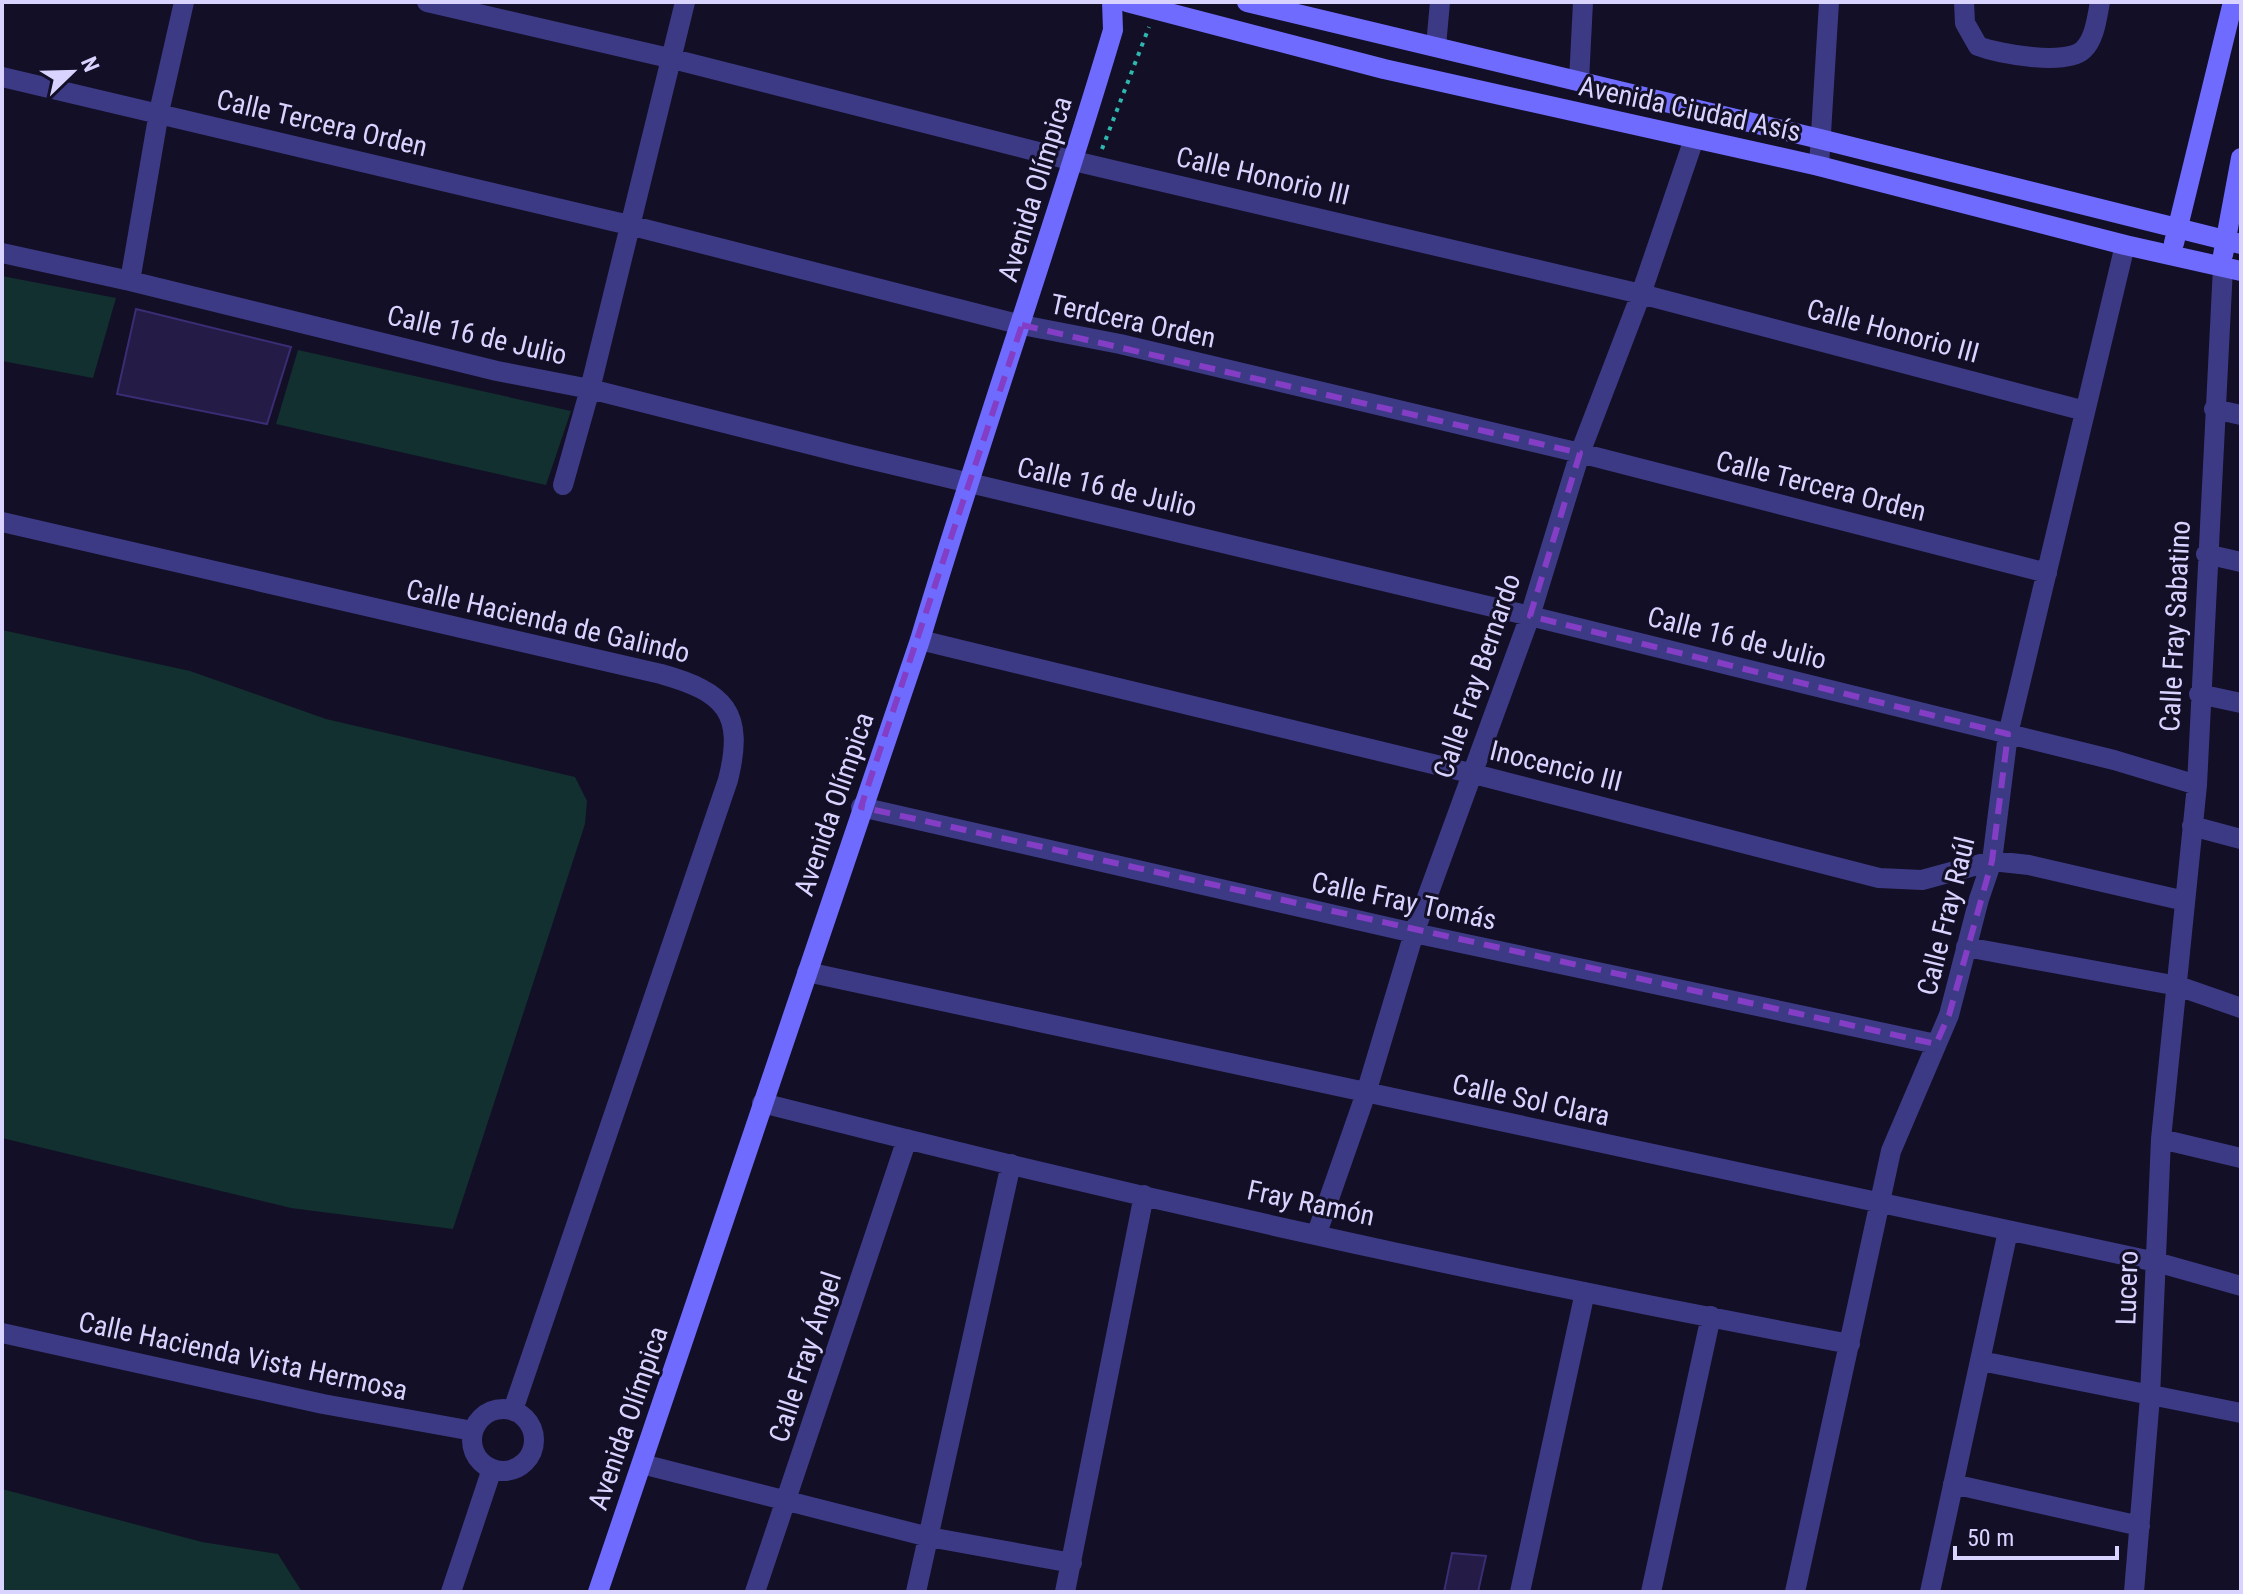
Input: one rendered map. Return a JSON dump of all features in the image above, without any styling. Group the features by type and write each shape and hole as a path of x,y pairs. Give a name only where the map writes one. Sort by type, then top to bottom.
{"street":[{"path":"130,281 159,112 184,2"},
{"name":"Calle Honorio III","path":"427,2 669,58 1074,161 1641,294 2085,411"},
{"path":"563,485 590,389 685,2"},
{"name":"Avenida Olímpica","path":"598,1592 920,640 966,483 1022,325 1113,30 1112,2"},
{"name":"Avenida Ciudad Asís","path":"1247,2 1306,10 1436,46 2232,243"},
{"path":"1436,46 1440,2"},
{"path":"1579,81 1583,2"},
{"path":"1819,166 1829,2"},
{"path":"1964,2 1965,23 1978,46 1997,52 2058,58 2082,52 2088,44 2100,2"},
{"path":"2172,256 2233,2"},
{"name":"Avenida Olímpica","path":"1113,30 1134,3"},
{"name":"Avenida Ciudad Asís","path":"1134,3 1384,69 1819,166 2125,245 2232,269"},
{"name":"Calle Tercera Orden","path":"2,77 629,225"},
{"name":"Calle Fray Bernardo","path":"1317,1233 1366,1093 1414,933 1530,616 1580,453 1641,294 1694,139"},
{"path":"2232,269 2241,158"},
{"name":"Terdcera Orden","path":"629,225 1022,325 1120,344 1580,453"},
{"name":"Calle Fray Raúl","path":"1795,1592 1895,1139 1949,1015 1992,861 2008,734 2125,245"},
{"name":"Calle 16 de Julio","path":"2,253 130,281 497,371 590,389 966,483 1530,616 2008,734 2197,785"},
{"name":"Calle Fray Sabatino","path":"2178,986 2197,785 2214,409 2232,269"},
{"path":"2214,409 2241,415"},
{"name":"Calle Tercera Orden","path":"1580,453 2047,573"},
{"name":"Calle Hacienda de Galindo","path":"2,522 661,674 713,693 727,709 735,728 735,752 728,780 513,1410"},
{"path":"2206,554 2241,562"},
{"name":"Inocencio III","path":"920,640 1474,774 1879,878 1922,880 1992,861"},
{"path":"2199,694 2241,703"},
{"name":"Calle Fray Tomás","path":"861,807 1414,933 1936,1044"},
{"path":"2192,826 2241,839"},
{"path":"1992,861 2029,865 2185,901"},
{"path":"1966,947 2178,986 2241,1008"},
{"name":"Calle Sol Clara","path":"807,972 2156,1262 2241,1286"},
{"name":"Lucero","path":"2134,1592 2150,1397 2161,1139 2178,986"},
{"name":"Fray Ramón","path":"762,1103 1144,1195 1585,1292 1850,1344"},
{"name":"Calle Fray Ángel","path":"755,1592 907,1139"},
{"path":"2161,1139 2241,1158"},
{"path":"916,1592 1011,1164"},
{"path":"1065,1592 1144,1195"},
{"path":"1930,1592 2008,1231"},
{"path":"1520,1592 1585,1292"},
{"path":"1651,1592 1711,1316"},
{"name":"Calle Hacienda Vista Hermosa","path":"2,1333 323,1404 473,1431"},
{"path":"1981,1361 2241,1413"},
{"path":"504,1409 513,1410 529,1422 535,1441 533,1450 521,1466 502,1471 492,1469 478,1458 473,1431 485,1415 504,1409"},
{"path":"642,1464 929,1537 1072,1563"},
{"path":"451,1592 492,1469"},
{"path":"1953,1484 2140,1526"}],"highlighted area":[{"path":"1022,325 1580,453 1530,616 2008,734 1992,861 1949,1015 1936,1044 861,807"}],"green space":[{"path":"2,276 116,298 93,378 2,361"},
{"path":"298,350 571,411 546,485 276,424"},
{"path":"2,630 190,671 326,719 575,777 587,801 585,824 453,1229 291,1208 2,1138"},
{"path":"2,1489 202,1542 278,1554 302,1592 2,1592"}],"building":[{"path":"136,309 291,347 267,424 117,394"},
{"path":"1452,1553 1486,1556 1478,1592 1444,1592"}]}
